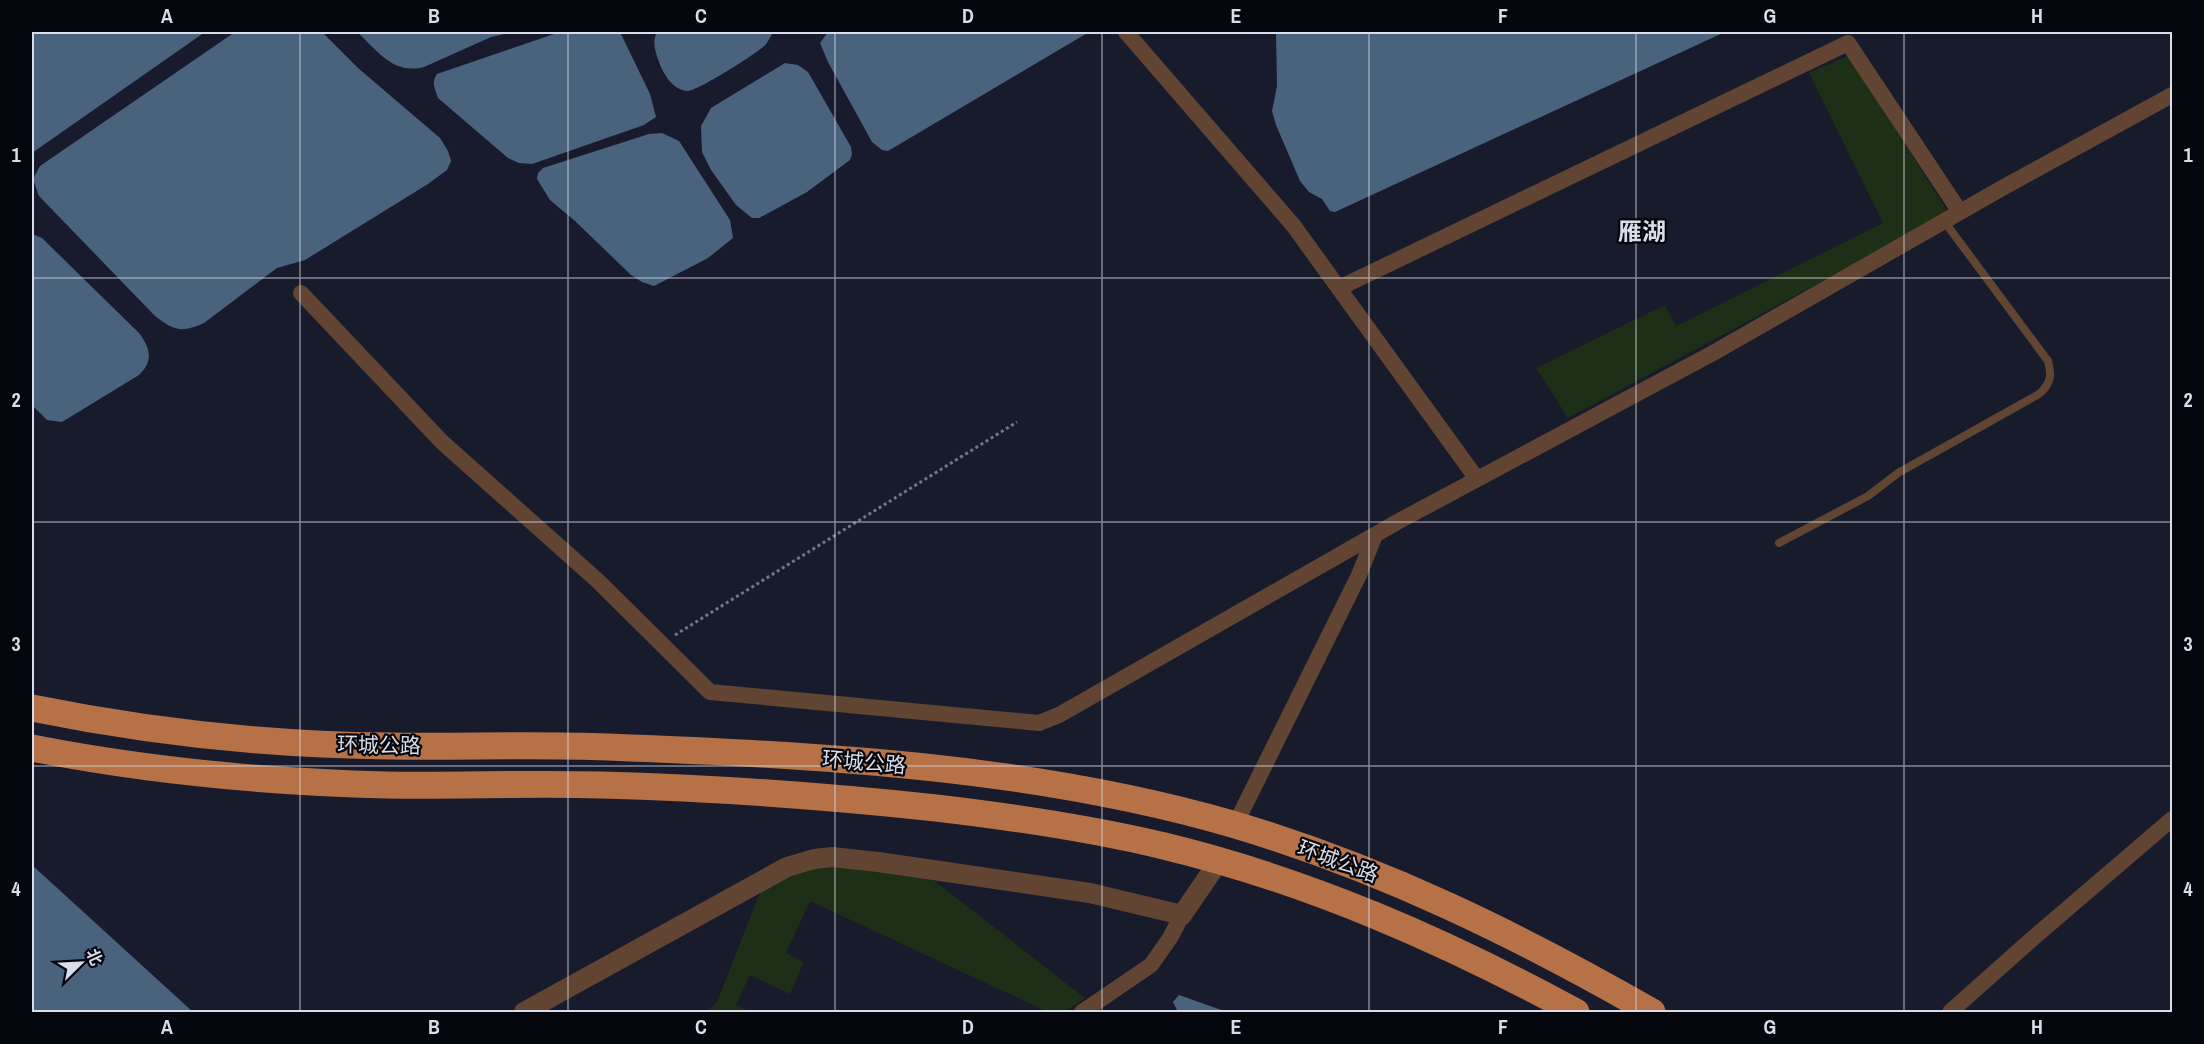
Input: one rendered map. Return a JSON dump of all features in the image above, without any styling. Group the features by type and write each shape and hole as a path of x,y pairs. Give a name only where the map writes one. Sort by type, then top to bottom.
{"highway":[{"name":"环城公路","path":"32,708 104,723 164,732 307,744 607,747 876,762 1082,789 1235,825 1364,869 1428,895 1548,953 1652,1012"},
{"name":"环城公路","path":"32,748 160,770 294,781 389,785 606,785 872,801 1005,816 1086,829 1219,861 1351,905 1412,930 1576,1012"}],"street":[{"path":"1125,32 1293,225 1477,479"},
{"path":"1339,288 1848,43 1960,212"},
{"path":"301,293 442,442 598,581 710,692 1039,723 1068,710 1477,479 1713,353 1960,212 2172,95"},
{"path":"1235,825 1359,575 1375,535"},
{"path":"1950,1012 2172,819"},
{"path":"533,1011 787,867 814,859 832,857 878,862 1090,893 1182,915"},
{"path":"1082,1012 1151,964 1219,861"}],"lane":[{"path":"1779,543 1868,496 1898,473 2039,394 2048,386 2051,372 2048,361 1944,221"}],"path":[{"path":"660,644 1017,422"}],"green space":[{"path":"1848,56 1949,213 1568,418 1536,368 1665,305 1676,326 1883,223 1809,73"},
{"path":"830,864 935,881 1085,998 1065,1012 1048,1012 810,901 786,953 804,962 790,994 750,975 736,1005 752,1012 706,1012 717,1002 762,887 782,876"}],"water":[{"path":"32,32 205,32 32,153"},
{"path":"235,32 322,32 358,68 440,138 451,161 447,170 428,184 305,260 277,268 204,323 178,329 155,316 39,196 33,179 40,166"},
{"path":"357,32 513,32 491,37 424,67 413,69 403,68 387,60"},
{"path":"560,32 620,32 650,94 656,117 644,125 532,164 519,163 508,158 438,98 434,83 437,74"},
{"path":"657,32 773,32 768,42 749,57 713,80 687,91 669,81 663,72 655,47"},
{"path":"828,32 1089,32 888,151 882,150 872,142 828,62 820,43"},
{"path":"1276,32 1725,32 1335,212 1330,211 1322,199 1309,192 1300,181 1276,125 1272,111 1277,86"},
{"path":"785,63 798,65 808,72 851,147 852,154 850,160 807,192 759,218 752,218 736,205 711,170 702,152 701,126 711,108"},
{"path":"662,133 679,141 730,220 733,238 708,258 654,286 631,275 550,200 537,179 538,173 543,168 649,134"},
{"path":"32,234 42,238 140,334 149,355 147,365 139,375 62,422 47,420 32,405"},
{"path":"32,865 193,1012 32,1012"},
{"path":"1179,995 1227,1012 1178,1012 1173,1002"}],"district":[{"name":"雁湖","path":"1642,231"}]}
